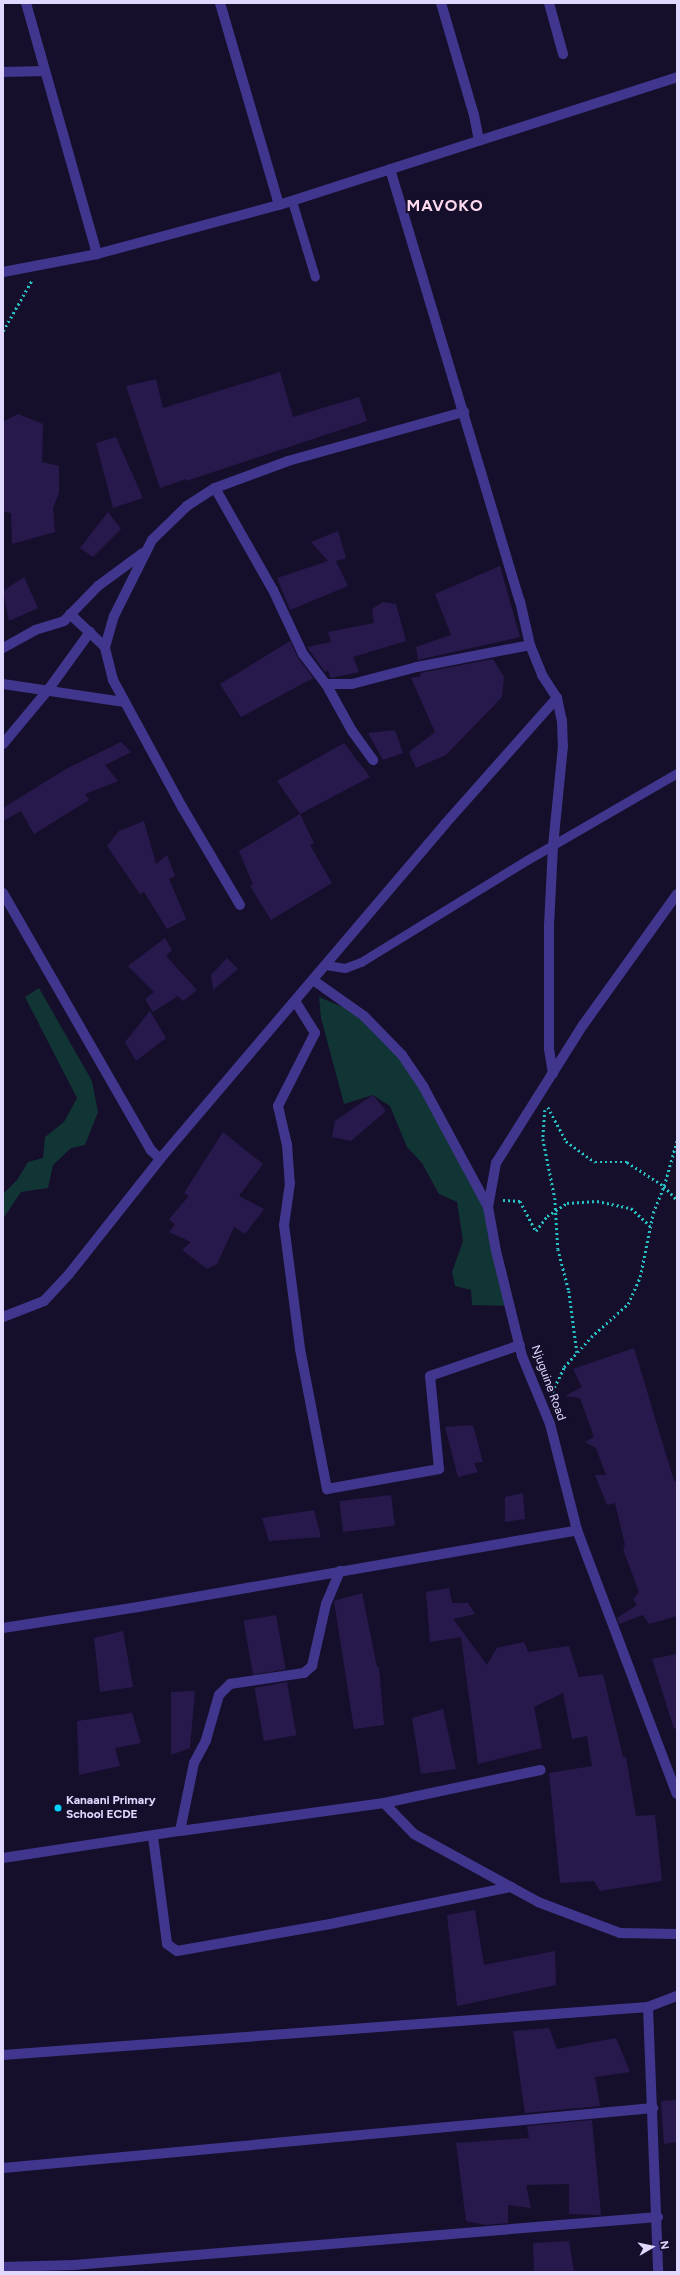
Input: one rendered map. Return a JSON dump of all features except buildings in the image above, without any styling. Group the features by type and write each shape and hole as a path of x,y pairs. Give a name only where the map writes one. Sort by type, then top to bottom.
{"street":[{"path":"26,3 97,254"},
{"path":"220,3 279,205"},
{"path":"441,3 472,108 478,141"},
{"path":"549,3 563,54"},
{"path":"3,72 45,71"},
{"path":"3,272 97,254 279,205 677,77"},
{"path":"390,169 520,601 530,645 542,675 557,698 562,721 563,746 553,846 548,996 553,1074"},
{"path":"240,905 112,680 105,647 114,616 152,540 187,506 215,488 288,461 464,412"},
{"path":"215,488 273,590 303,654 326,684 352,731 373,760"},
{"path":"3,648 35,630 64,621 98,586 146,551"},
{"path":"70,614 105,647"},
{"path":"3,744 48,690 90,632"},
{"path":"326,684 352,684 417,667 530,645"},
{"path":"3,684 124,702"},
{"path":"3,1317 44,1301 69,1274 160,1159 445,824 557,698"},
{"path":"3,893 151,1150 160,1159"},
{"path":"488,1203 496,1163 584,1025 677,894"},
{"name":"Njuguine Road","path":"313,980 364,1016 402,1055 424,1088 488,1203 496,1251 520,1345 550,1424 577,1530 677,1794"},
{"path":"295,1001 314,1034 278,1106 287,1144 290,1183 284,1225 300,1349 327,1489 438,1469 430,1376 520,1345"},
{"path":"3,1628 340,1572 577,1530"},
{"path":"180,1831 194,1763 206,1740 219,1695 230,1684 304,1673 312,1666 326,1604 340,1572"},
{"path":"3,1858 153,1837 180,1831 384,1803 541,1770"},
{"path":"384,1803 414,1834 538,1902 620,1933 677,1934"},
{"path":"153,1837 167,1944 177,1951 335,1923 511,1887"},
{"path":"3,2055 648,2007 677,1996"},
{"path":"648,2007 658,2217 658,2272"},
{"path":"3,2168 653,2108"},
{"path":"3,2267 74,2265 658,2217"}],"lane":[{"path":"292,201 315,277"},
{"path":"326,965 345,968 361,962 677,773"}],"path":[{"path":"3,331 40,265"},
{"path":"577,1353 569,1291 558,1249 556,1211 543,1139 546,1103 566,1141 595,1162 627,1162 664,1186 677,1200"},
{"path":"543,1408 564,1367 628,1304 640,1277 650,1227 664,1186 677,1140"},
{"path":"488,1203 520,1201 536,1232 556,1211 567,1203 597,1201 631,1208 650,1227"}],"green space":[{"path":"39,988 92,1081 98,1112 85,1145 71,1148 53,1165 48,1188 21,1192 3,1219 3,1194 17,1180 28,1162 43,1158 45,1137 64,1122 77,1098 25,997"},
{"path":"319,997 364,1016 402,1055 488,1207 510,1306 472,1305 471,1290 455,1286 452,1272 463,1241 457,1202 439,1194 422,1163 407,1147 390,1106 373,1095 344,1104 321,1018"}],"place":[{"name":"Kanaani Primary School ECDE","path":"58,1808"}],"district":[{"name":"MAVOKO","path":"445,206"}]}
